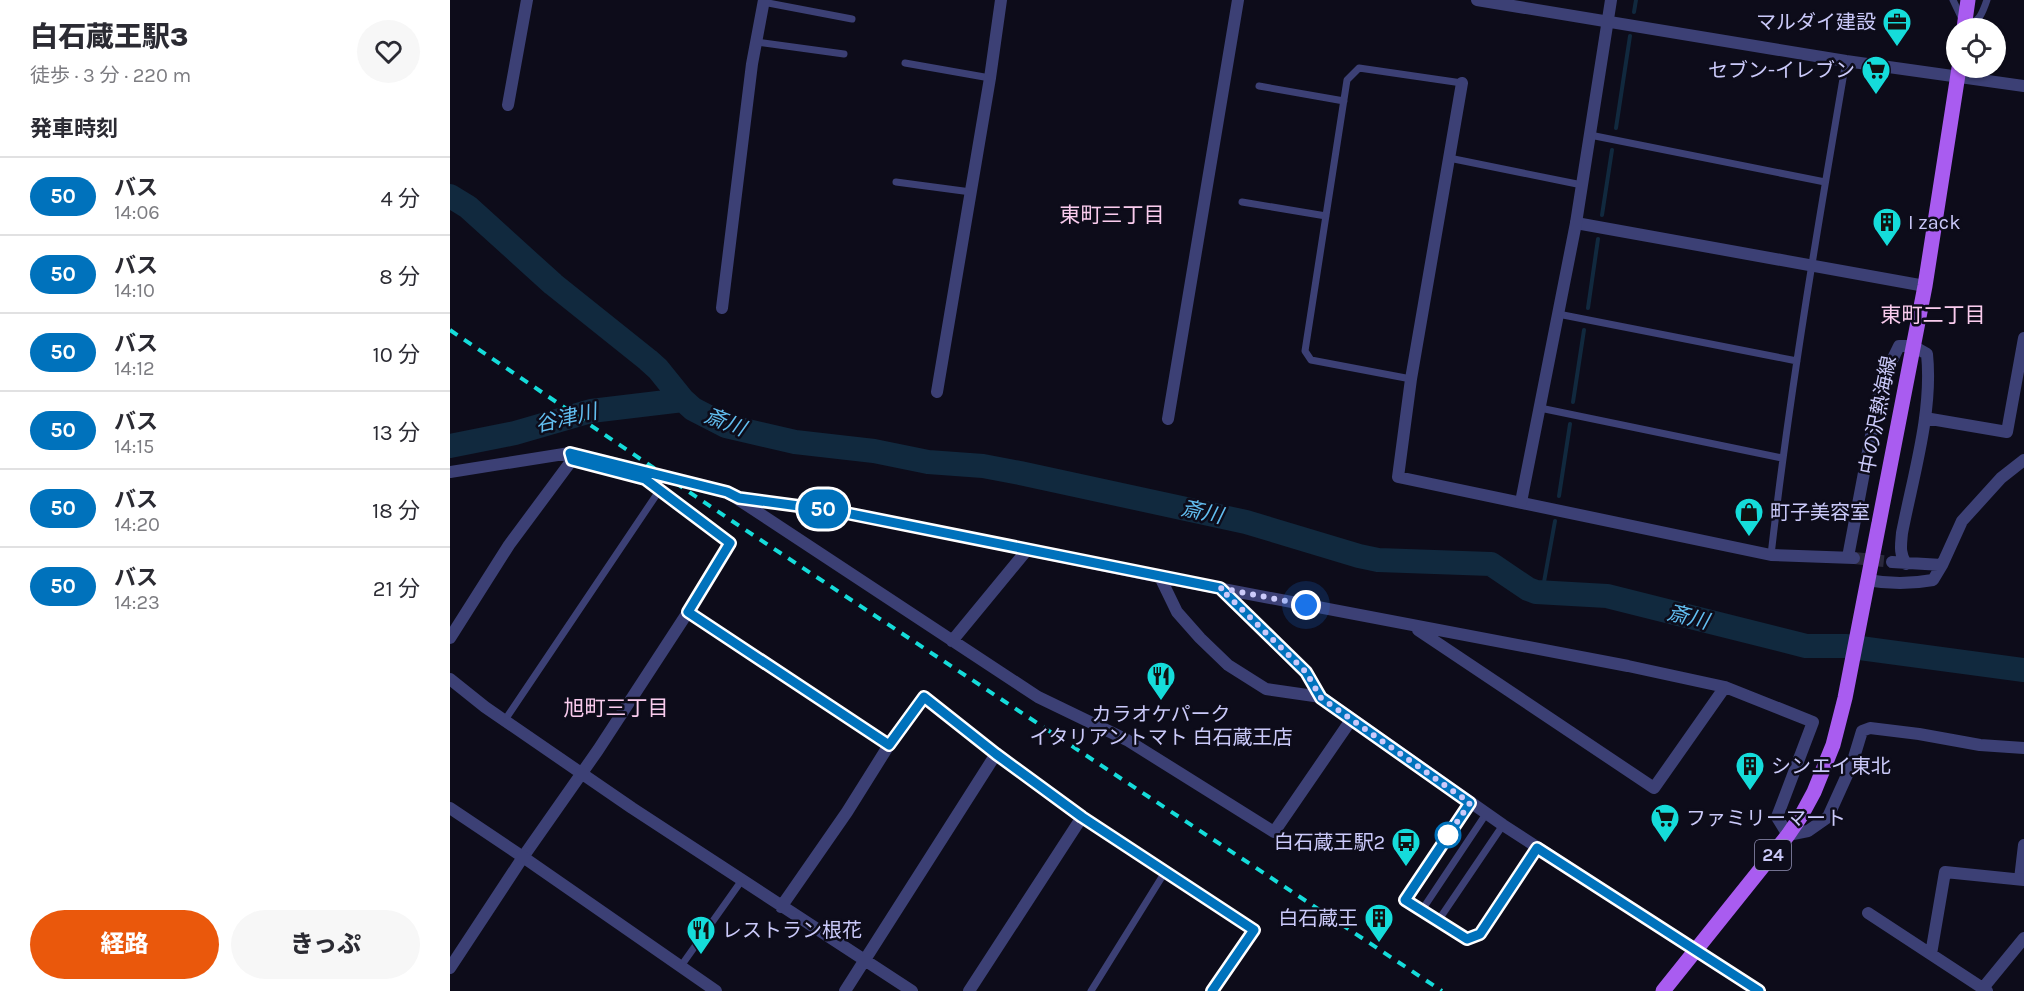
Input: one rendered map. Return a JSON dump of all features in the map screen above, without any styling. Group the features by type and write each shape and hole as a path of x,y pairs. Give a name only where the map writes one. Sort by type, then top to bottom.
{"main road":[{"path":"1965,18 1968,0"},
{"name":"中の沢熱海線","path":"1788,835 1814,792 1833,746 1845,698 1925,286 1958,78"},
{"name":"24","path":"1663,991 1788,835"}],"street":[{"path":"508,105 527,0"},
{"path":"937,392 1001,0"},
{"path":"1167,419 1238,0"},
{"path":"1477,0 1846,61 1946,71"},
{"path":"1521,502 1576,223 1611,0"},
{"path":"722,308 756,42 764,1"},
{"path":"1987,78 2024,86"},
{"path":"1462,83 1411,379 1398,477 1771,555 1851,557 1881,383 1899,346 1913,346 1927,354 1929,380 1925,418 1902,533 1901,557 1906,564"},
{"path":"1576,223 1925,286"},
{"path":"1925,418 2007,432 2024,338"},
{"path":"450,472 571,456 727,492 1038,697 1127,740 1274,832 1351,720"},
{"path":"452,961 582,772 688,612 730,543 645,479 571,456"},
{"path":"452,629 571,456"},
{"path":"1867,580 1897,583 1933,580 1962,520 2001,478 2024,460"},
{"path":"739,498 836,511 1160,577 1628,666 1725,687 1813,722 1777,818 1788,835 1808,831 1828,817 1852,764 1862,731 1877,728 1980,746 2024,748"},
{"path":"952,641 1027,550"},
{"path":"1892,562 1942,565"},
{"path":"1160,577 1177,612 1228,665 1266,689 1321,698"},
{"path":"1220,588 1306,672 1321,698 1486,814 1759,991"},
{"path":"688,612 889,745"},
{"path":"1412,626 1654,788 1725,687"},
{"path":"450,679 505,720 633,808 912,991"},
{"path":"781,907 848,812 889,745 924,697 996,754 1082,817 1254,930 1212,991"},
{"path":"845,991 996,754"},
{"path":"450,808 716,991"},
{"path":"969,991 1082,817"},
{"path":"1931,954 1945,872 2022,879 2024,845"},
{"path":"1868,913 1985,990 2024,938"}],"lane":[{"path":"1953,0 1961,18"},
{"path":"1979,18 1987,0"},
{"path":"764,1 852,19"},
{"path":"756,42 844,54"},
{"path":"1771,555 1782,458 1846,61"},
{"path":"904,63 990,78"},
{"path":"1411,379 1311,360 1305,351 1347,80 1359,68 1462,83"},
{"path":"1259,86 1344,101"},
{"path":"1590,135 1825,182"},
{"path":"1449,158 1582,185"},
{"path":"896,182 971,192"},
{"path":"1242,202 1326,216"},
{"path":"1558,314 1797,361"},
{"path":"1540,408 1782,458"},
{"path":"505,720 659,491"},
{"path":"1470,803 1405,900 1467,939 1480,934 1537,848"},
{"path":"1422,910 1486,814"},
{"path":"1438,921 1503,825"},
{"path":"1091,991 1165,872"},
{"path":"681,966 742,880"}],"waterway":[{"path":"1634,12 1636,0"},
{"path":"1616,128 1630,36"},
{"path":"1602,215 1612,150"},
{"name":"斎川","path":"450,196 468,207 553,284 648,360 693,409 726,426 795,442 874,451 928,462 983,466 1020,473 1246,522 1378,560 1491,564 1536,592 1607,596 1806,646 1845,646 2024,670"},
{"path":"1588,308 1598,239"},
{"path":"1573,402 1584,330"},
{"name":"谷津川","path":"450,446 515,433 591,411 683,400"},
{"path":"1559,496 1570,424"},
{"path":"1542,593 1555,521"}],"tunnel":[{"path":"1854,558 1892,562"}],"railway":[{"path":"450,330 732,521 1442,991"}],"bus line":[{"name":"50","path":"1212,991 1254,930 1082,817 996,754 924,697 889,745 688,612 730,543 645,479 572,460 570,453 727,492 739,498 836,511 1220,588 1306,672 1321,698 1470,803 1405,900 1467,939 1480,934 1537,848 1759,991"}],"place":[{"name":"マルダイ建設","path":"1897,48"},
{"name":"セブン-イレブン","path":"1876,96"},
{"name":"I zack","path":"1887,248"},
{"name":"町子美容室","path":"1749,538"},
{"name":"カラオケパーク イタリアントマト 白石蔵王店","path":"1161,702"},
{"name":"シンエイ東北","path":"1750,792"},
{"name":"ファミリーマート","path":"1665,844"},
{"name":"白石蔵王駅2","path":"1406,868"},
{"name":"白石蔵王","path":"1379,944"},
{"name":"レストラン根花","path":"701,956"}],"district":[{"name":"東町三丁目","path":"1112,215"},
{"name":"東町二丁目","path":"1933,315"},
{"name":"旭町三丁目","path":"616,708"}],"route":[{"path":"1306,605 1220,588 1306,672 1321,698 1470,803 1448,835"}]}
